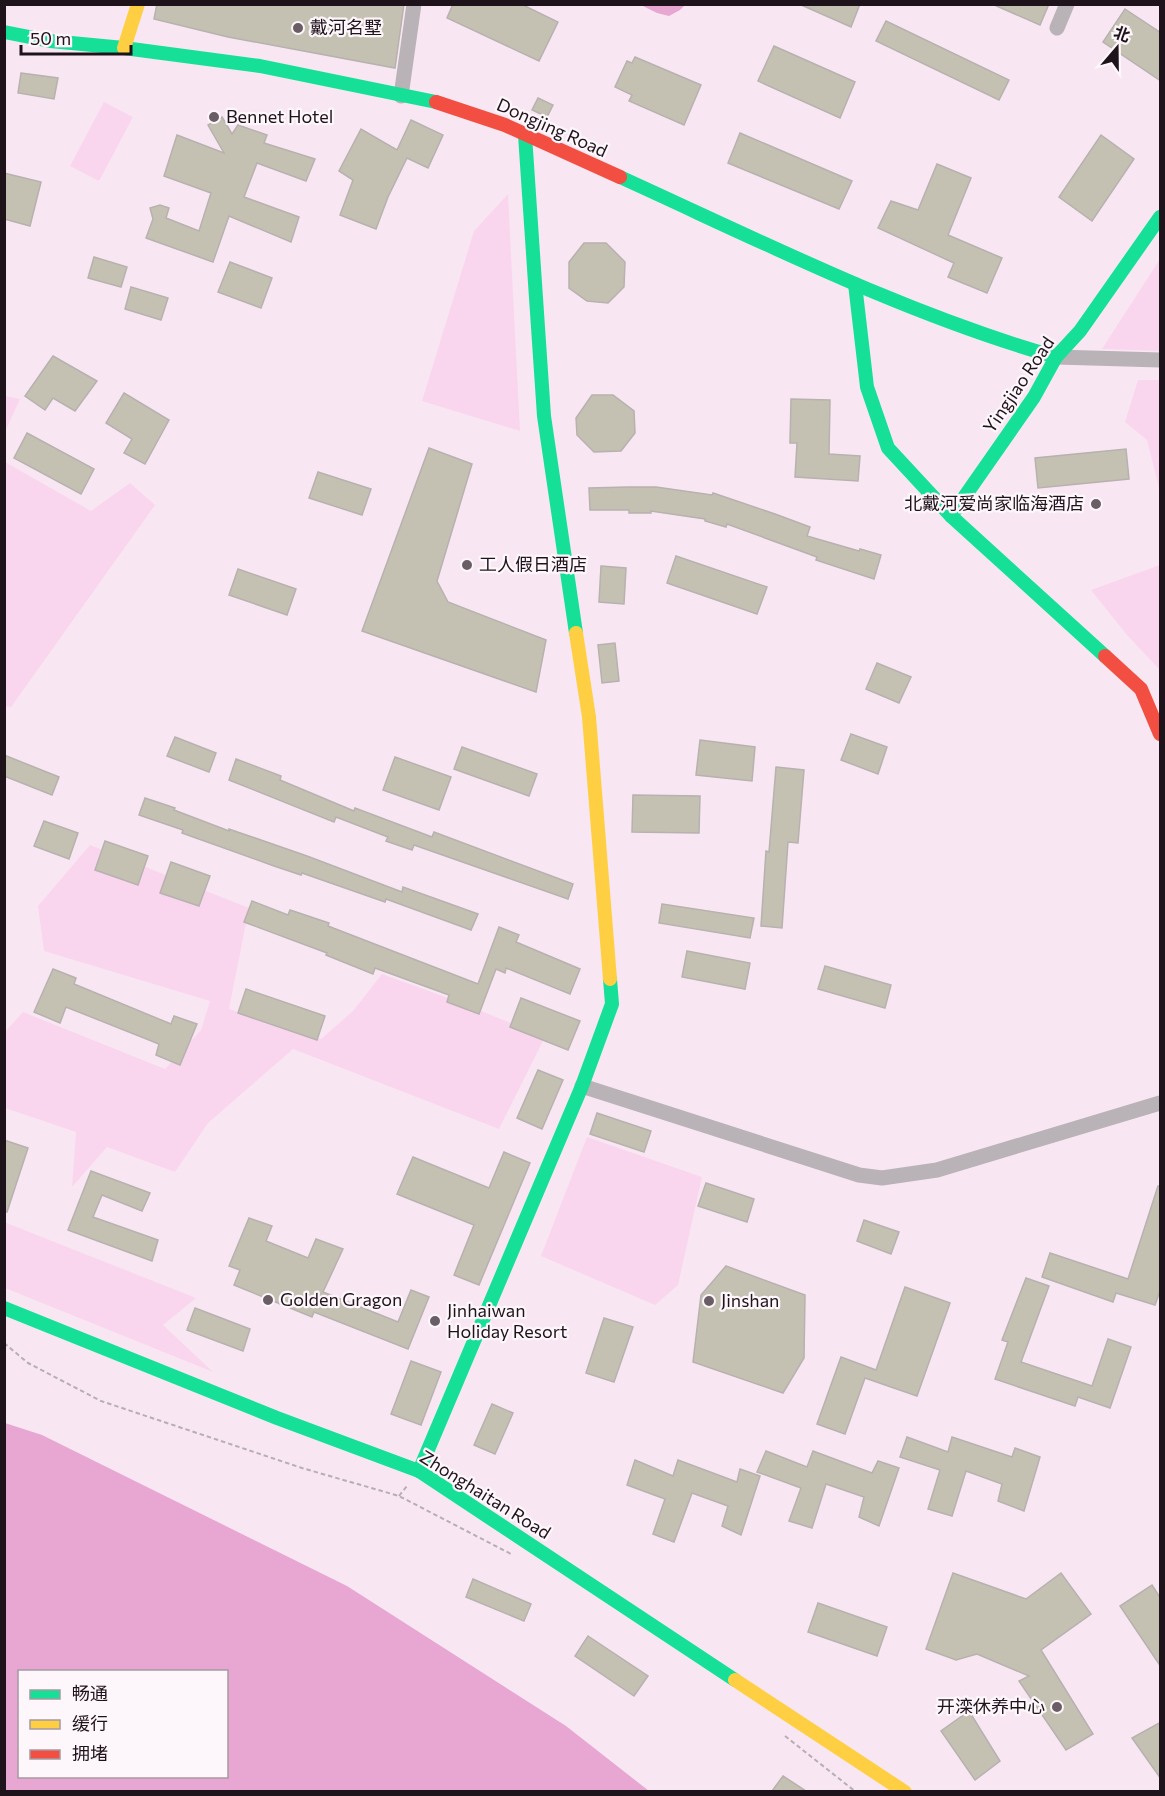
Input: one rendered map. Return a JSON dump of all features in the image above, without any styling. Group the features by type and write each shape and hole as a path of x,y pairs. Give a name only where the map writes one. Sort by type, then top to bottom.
{"main road":[{"path":"124,48 138,4"},
{"name":"Dongjing Road","path":"4,32 50,41 260,66 443,103 525,135 855,284 1003,342 1056,357"},
{"path":"419,1471 582,1086 612,1004 589,717 544,416 525,135"},
{"name":"Yingjiao Road","path":"951,516 1034,397 1056,357 1080,331 1161,218"},
{"path":"855,284 867,387 888,448 951,516 1141,689 1161,734"},
{"name":"Zhonghaitan Road","path":"4,1308 277,1418 419,1471 905,1791"}],"street":[{"path":"401,96 414,4"},
{"path":"1057,28 1067,4"},
{"path":"1056,357 1161,360"},
{"path":"582,1086 859,1175 882,1178 937,1170 1161,1103"}],"path":[{"path":"4,1343 28,1364 101,1401 302,1468 399,1496 511,1554"},
{"path":"785,1736 856,1791"}],"shaded area":[{"path":"641,5 685,5 669,16"},
{"path":"104,102 133,117 99,181 70,166"},
{"path":"508,194 520,431 422,401 474,231"},
{"path":"1160,259 1160,351 1102,349"},
{"path":"1138,380 1160,380 1160,492 1147,440 1125,422"},
{"path":"4,396 20,399 5,432"},
{"path":"5,462 91,511 130,483 155,505 11,707 4,706"},
{"path":"1160,565 1160,670 1127,635 1091,590"},
{"path":"90,845 249,908 229,1009 321,1039 353,1011 382,974 545,1037 499,1129 293,1049 208,1123 175,1172 107,1147 72,1187 76,1132 5,1108 4,1033 23,1012 165,1069 201,1030 210,1001 44,951 38,906"},
{"path":"587,1137 702,1177 678,1285 655,1305 541,1256"},
{"path":"4,1222 196,1298 163,1325 213,1372 5,1288"},
{"path":"5,1423 42,1435 347,1586 566,1726 649,1791 5,1791"}],"building":[{"name":"戴河名墅","path":"157,4 404,4 395,68 228,37 154,19"},
{"path":"453,4 521,4 558,22 539,61 447,18"},
{"path":"799,4 860,4 851,27"},
{"path":"992,4 1049,4 1040,25"},
{"path":"1125,9 1161,33 1161,81 1103,42"},
{"path":"886,21 1009,80 999,100 876,41"},
{"path":"774,46 855,82 840,118 758,81"},
{"path":"635,57 701,85 684,125 629,101 632,95 615,87 627,61 632,63"},
{"path":"21,73 58,78 54,99 18,93"},
{"path":"538,98 553,105 547,117 532,110"},
{"path":"222,117 232,134 238,125 267,135 264,143 315,159 306,181 257,163 244,197 299,217 291,242 229,216 213,262 146,238 153,219 150,208 160,205 169,208 166,218 199,231 211,193 164,176 177,135 224,153 208,125"},
{"path":"411,120 443,135 428,168 407,158 388,197 376,229 340,215 353,180 339,171 361,129 397,150"},
{"path":"740,133 852,181 839,209 728,163"},
{"path":"1101,135 1134,159 1092,221 1059,197"},
{"path":"937,164 971,178 948,235 1002,258 987,293 948,277 954,263 878,228 891,201 918,210"},
{"path":"4,173 41,182 30,226 4,219"},
{"path":"584,243 606,243 625,262 624,287 608,303 587,301 569,288 569,262"},
{"path":"94,257 127,267 121,287 88,278"},
{"path":"230,262 272,278 261,308 218,292"},
{"path":"131,287 168,298 161,320 125,309"},
{"path":"53,356 97,381 75,411 53,398 45,410 25,396"},
{"path":"124,393 169,420 145,464 124,453 132,439 106,423"},
{"path":"592,395 613,395 634,411 635,433 621,451 594,452 577,435 576,418"},
{"path":"791,399 830,400 829,454 860,456 858,481 795,477 797,443 790,443"},
{"path":"27,433 94,469 81,494 14,458"},
{"path":"429,448 472,464 437,581 448,602 546,640 536,692 362,631"},
{"path":"1126,449 1129,479 1038,488 1035,458"},
{"path":"318,472 371,489 362,515 309,498"},
{"path":"656,487 712,495 713,493 810,527 807,536 881,555 874,579 816,560 817,557 727,524 726,527 705,521 705,519 651,511 651,513 629,513 629,510 590,510 589,488"},
{"path":"676,556 767,587 757,614 667,583"},
{"path":"601,566 626,568 624,604 599,602"},
{"path":"238,569 296,589 287,615 229,595"},
{"path":"615,643 619,681 602,683 598,645"},
{"path":"877,663 911,677 899,703 866,689"},
{"path":"851,734 887,747 878,774 841,760"},
{"path":"175,737 216,753 209,772 167,756"},
{"path":"700,740 755,747 752,781 696,775"},
{"path":"462,747 537,774 529,796 454,769"},
{"path":"4,755 59,777 52,795 4,776"},
{"path":"395,757 451,777 439,810 383,790"},
{"path":"236,759 281,776 280,780 354,811 355,808 432,837 434,832 573,884 568,899 414,845 412,850 386,841 388,837 336,817 334,822 229,780"},
{"path":"776,767 804,770 798,843 788,842 782,928 761,926 766,851 769,852"},
{"path":"633,795 700,796 699,833 632,832"},
{"path":"145,798 229,831 229,829 307,856 402,892 403,887 478,914 471,930 386,899 385,902 302,873 301,875 274,866 139,815"},
{"path":"44,821 78,833 69,859 34,846"},
{"path":"105,841 148,856 138,885 95,870"},
{"path":"171,862 210,876 199,906 160,893"},
{"path":"252,901 288,915 290,910 329,923 328,926 478,984 499,927 519,935 516,942 580,969 570,994 506,968 505,973 496,969 479,1014 447,1002 449,995 375,968 373,974 326,955 327,953 244,922"},
{"path":"662,904 754,918 750,938 659,923"},
{"path":"687,951 750,963 745,989 682,977"},
{"path":"825,966 891,985 885,1008 818,989"},
{"path":"53,969 76,978 74,984 171,1024 174,1016 197,1024 180,1065 156,1055 159,1044 66,1007 60,1023 34,1012"},
{"path":"246,989 325,1016 317,1040 238,1013"},
{"path":"521,998 580,1021 568,1050 510,1027"},
{"path":"538,1070 563,1080 542,1129 517,1118"},
{"path":"597,1113 651,1131 644,1152 590,1134"},
{"path":"4,1140 28,1148 7,1212 4,1211"},
{"path":"504,1152 530,1163 479,1285 454,1275 474,1225 397,1194 413,1157 489,1188"},
{"path":"91,1171 150,1193 142,1211 102,1195 93,1217 158,1240 152,1261 68,1230"},
{"path":"706,1183 754,1199 747,1222 698,1206"},
{"path":"1158,1186 1161,1186 1161,1288 1155,1305 1116,1293 1113,1302 1042,1277 1050,1253 1128,1279"},
{"path":"249,1218 272,1226 266,1241 308,1258 316,1239 343,1249 323,1292 398,1322 411,1290 429,1297 408,1349 314,1312 312,1317 234,1285 240,1270 229,1266"},
{"path":"864,1220 899,1232 891,1254 857,1241"},
{"path":"726,1266 805,1295 804,1358 783,1393 693,1362 701,1295"},
{"path":"1026,1278 1049,1286 1021,1362 1092,1386 1108,1339 1131,1347 1110,1408 1078,1397 1075,1406 995,1379 1008,1342 1002,1340"},
{"path":"905,1287 950,1303 917,1396 865,1378 845,1434 817,1424 841,1357 876,1370"},
{"path":"195,1308 250,1329 243,1351 187,1330"},
{"path":"604,1318 633,1327 614,1382 586,1373"},
{"path":"411,1361 441,1372 421,1425 391,1414"},
{"path":"492,1404 513,1413 495,1454 474,1445"},
{"path":"907,1437 948,1452 952,1437 1012,1457 1015,1448 1040,1457 1024,1511 998,1501 1002,1484 966,1471 952,1516 928,1509 940,1470 900,1457"},
{"path":"766,1451 807,1467 813,1451 872,1473 878,1461 899,1468 879,1526 859,1517 864,1497 826,1484 812,1528 789,1521 801,1488 757,1472"},
{"path":"635,1460 673,1476 678,1460 737,1482 740,1469 760,1476 741,1535 722,1526 728,1506 692,1493 674,1542 653,1534 665,1499 627,1485"},
{"path":"953,1573 1026,1599 1061,1573 1091,1614 1041,1650 1093,1734 1066,1750 1019,1681 1029,1676 977,1654 956,1660 926,1649"},
{"path":"473,1579 531,1604 524,1621 466,1597"},
{"path":"1152,1585 1161,1599 1161,1667 1120,1606"},
{"path":"818,1603 887,1627 877,1656 808,1632"},
{"path":"588,1636 648,1676 634,1696 575,1656"},
{"path":"969,1711 1000,1761 975,1780 941,1731"},
{"path":"1161,1722 1161,1779 1132,1738"},
{"path":"783,1776 806,1791 772,1791"}],"traffic: fast":[{"path":"4,32 50,41 260,66 436,102"},
{"path":"525,135 544,416 576,633"},
{"path":"620,177 889,298 1000,340 1056,357"},
{"path":"951,516 1034,397 1056,357 1080,331 1160,217"},
{"path":"855,284 867,387 888,448 951,516 1105,656"},
{"path":"419,1471 582,1086 612,1004 610,979"},
{"path":"4,1308 277,1418 419,1471 735,1680"}],"traffic: slow":[{"path":"124,48 138,4"},
{"path":"576,633 589,717 610,979"},
{"path":"735,1680 905,1792"}],"traffic: jam":[{"path":"436,102 505,125 620,177"},
{"path":"1105,656 1141,689 1160,734"}],"place":[{"name":"戴河名墅","path":"298,28"},
{"name":"Bennet Hotel","path":"214,117"},
{"name":"北戴河爱尚家临海酒店","path":"1096,504"},
{"name":"工人假日酒店","path":"467,565"},
{"name":"Golden Gragon","path":"268,1300"},
{"name":"Jinshan","path":"709,1301"},
{"name":"Jinhaiwan Holiday Resort","path":"435,1321"},
{"name":"开滦休养中心","path":"1057,1707"}]}
